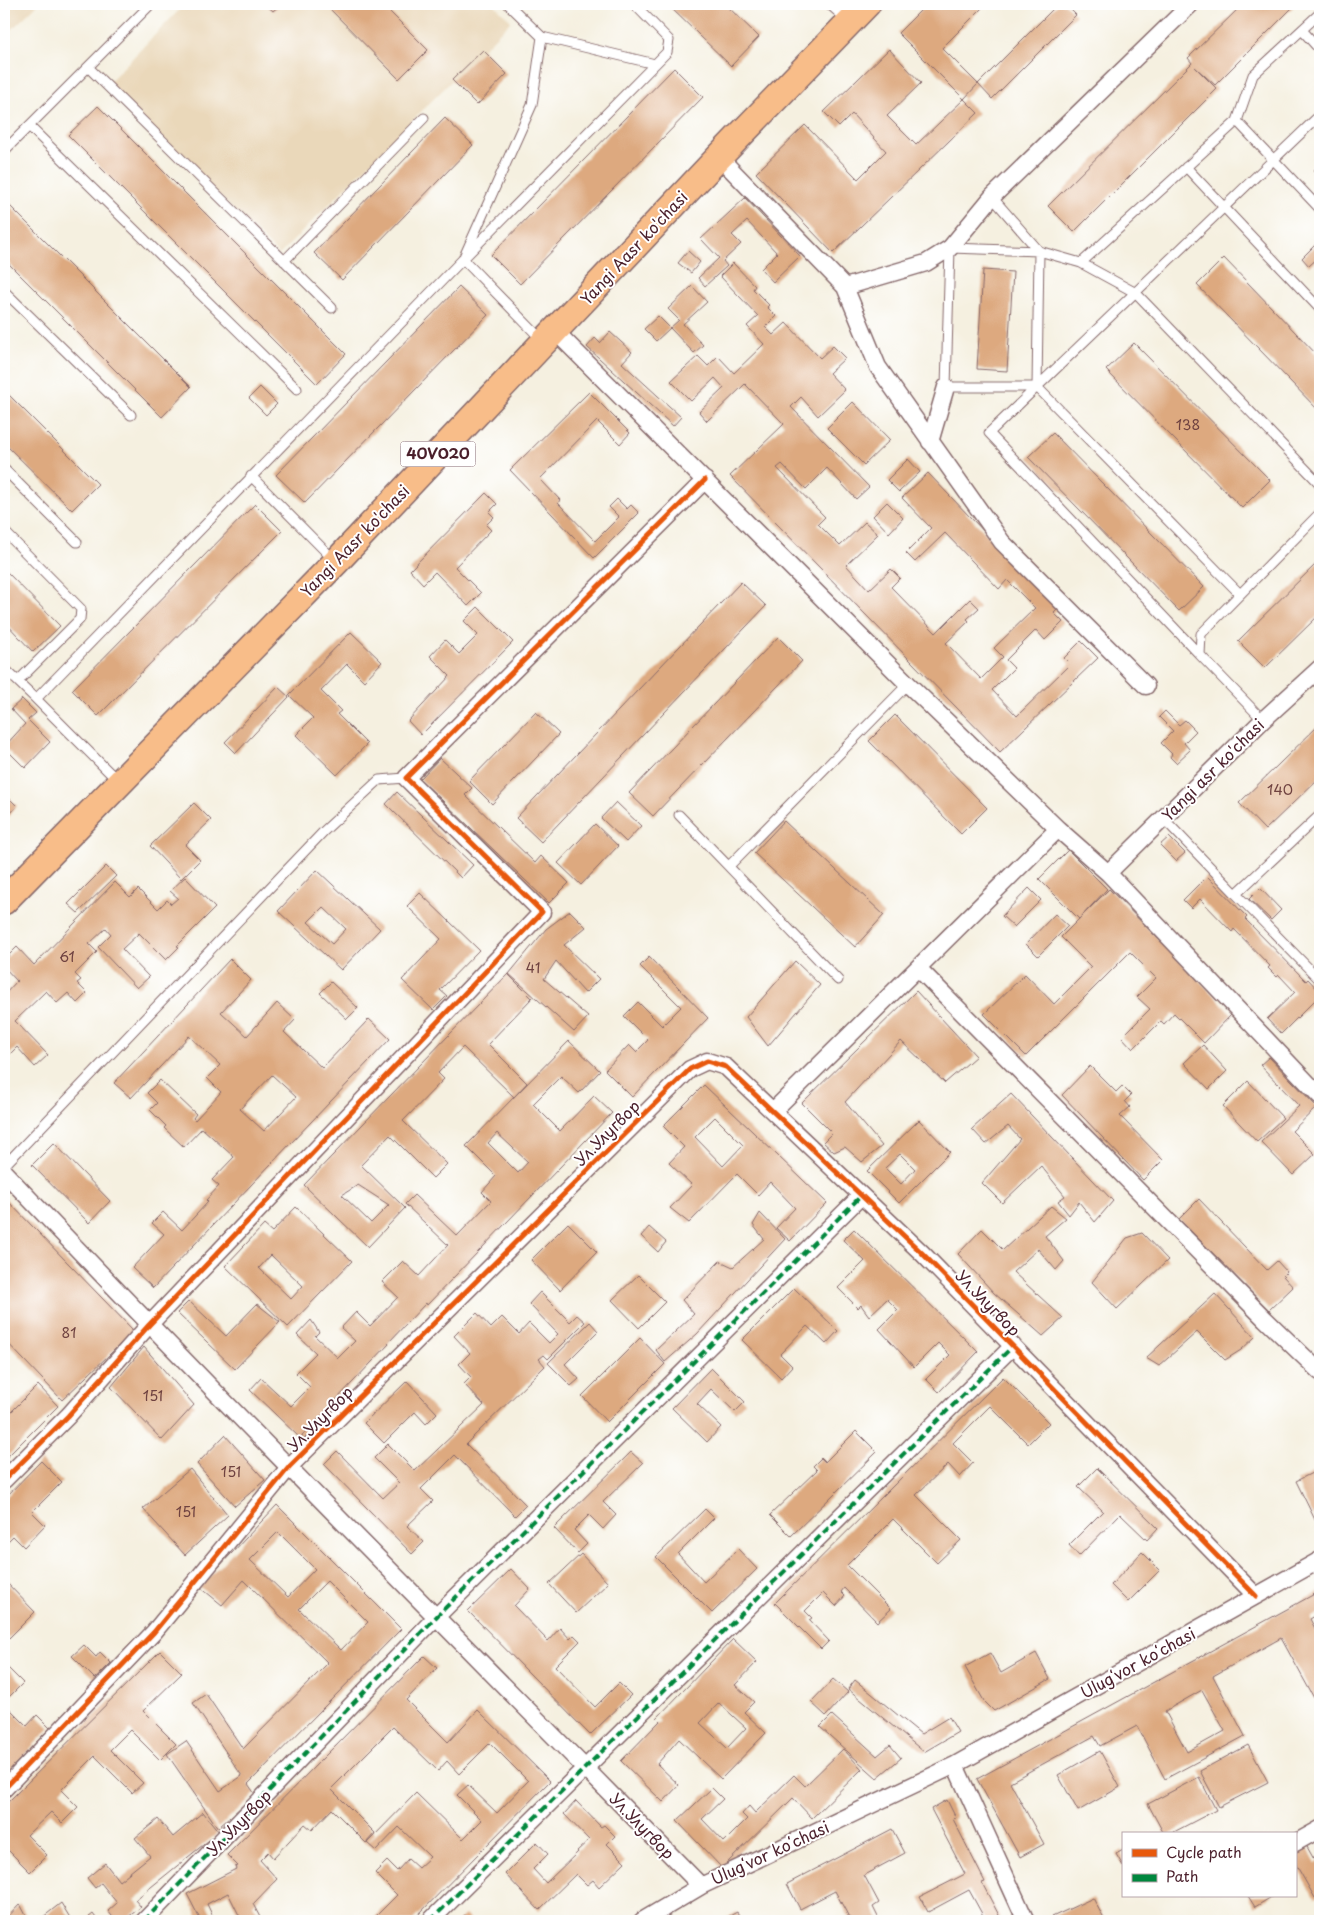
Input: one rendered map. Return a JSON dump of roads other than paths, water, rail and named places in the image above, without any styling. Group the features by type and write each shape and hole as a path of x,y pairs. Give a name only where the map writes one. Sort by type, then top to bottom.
{"main road":[{"name":"Yangi Aasr ko'chasi","path":"4,901 118,781 336,562 719,157 867,4"}],"street":[{"path":"846,287 926,263 950,248 992,197 1191,4"},
{"path":"719,157 846,287 878,367 1002,542 1146,686"},
{"path":"550,337 705,480 908,684 1058,829 1108,873 1320,1096"},
{"path":"930,442 946,387"},
{"path":"4,1480 68,1416 148,1325 542,912 406,778 705,480"},
{"name":"Yangi asr ko'chasi","path":"1108,873 1264,720 1320,668"},
{"path":"773,1111 1058,829"},
{"path":"918,968 1258,1312 1320,1372"},
{"name":"Ул.Улугвор","path":"4,1789 154,1632 290,1466 690,1069 708,1061 726,1067 922,1253 1256,1596"},
{"name":"Ул.Улугвор","path":"4,1172 148,1325 290,1466 701,1886"},
{"name":"Ул.Улугвор","path":"144,1921 437,1616 862,1196"},
{"path":"430,1921 1013,1346"},
{"name":"Ulugʻvor koʻchasi","path":"642,1921 701,1886 955,1765 1320,1560"},
{"path":"955,1765 1026,1921"},
{"path":"1296,1842 1320,1829"}],"lane":[{"path":"4,151 151,4"},
{"path":"508,4 542,37 655,64"},
{"path":"36,699 251,476 667,52 669,40 634,4"},
{"path":"829,4 849,23"},
{"path":"1081,263 1237,120 1253,75 1320,13"},
{"path":"1302,30 1320,50"},
{"path":"463,259 532,105 542,37"},
{"path":"88,68 332,308"},
{"path":"1264,720 989,433 1320,115"},
{"path":"284,261 424,118"},
{"path":"1237,120 1320,209"},
{"path":"30,127 297,389"},
{"path":"1186,167 1320,309"},
{"path":"992,197 1039,251 1037,387 1239,593"},
{"path":"1037,387 946,387 950,248 1039,251 1081,263 1136,293 1320,484"},
{"path":"463,259 550,337"},
{"path":"4,291 131,415"},
{"path":"4,469 77,542"},
{"path":"251,476 336,562"},
{"path":"1200,655 1201,634 1239,593 1320,513"},
{"path":"4,531 81,609 80,619 18,681"},
{"path":"4,668 118,781"},
{"path":"729,866 908,684"},
{"path":"4,1166 324,831 379,780 406,778"},
{"path":"679,815 838,980"},
{"path":"1236,894 1320,815"},
{"path":"1164,819 1320,980"}]}
